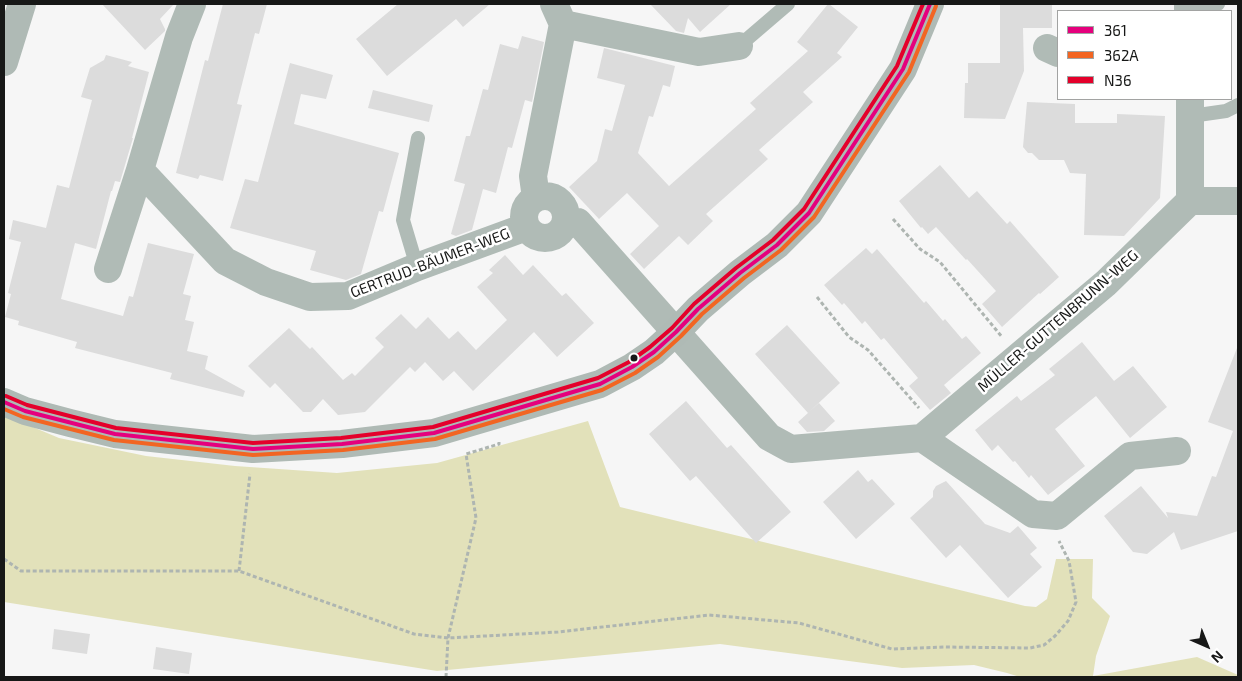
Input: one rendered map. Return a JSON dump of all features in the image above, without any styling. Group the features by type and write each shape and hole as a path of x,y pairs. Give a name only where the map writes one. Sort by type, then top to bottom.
{"street":[{"path":"4,62 22,4"},
{"path":"108,269 140,170 179,37 192,4"},
{"path":"4,402 25,411 115,434 253,449 342,444 434,432 600,384 632,367 654,352 698,309 778,245 809,213 903,69 930,4"},
{"path":"536,198 533,176 564,58 558,14 699,52 739,46"},
{"path":"1186,105 1196,153 1190,201 1238,201"},
{"name":"GERTRUD-BÄUMER-WEG","path":"140,170 226,261 266,282 310,298 348,296 417,267 526,227"},
{"path":"549,196 561,203 566,215 566,222 564,228 554,236 548,238 535,236 526,227 524,214 530,202 536,198 549,196"},
{"name":"MÜLLER-GUTTENBRUNN-WEG","path":"928,432 1018,357 1092,291 1106,283 1190,201"},
{"path":"566,222 578,222 769,437 791,450 928,432 1033,514 1057,516 1130,456 1177,451"}],"lane":[{"path":"739,46 788,4"},
{"path":"1203,10 1218,4"},
{"path":"1186,105 1226,111 1238,105"},
{"path":"417,267 403,220 418,138"}],"path":[{"path":"893,219 920,249 940,262 1018,357"},
{"path":"817,297 849,336 868,350 928,432"},
{"path":"446,677 448,638 476,518 466,454 499,444"},
{"path":"239,571 253,449"},
{"path":"4,559 21,571 239,571 414,634 448,638 558,632 709,615 799,623 892,649 945,647 1030,648 1044,645 1055,636 1068,621 1076,602 1069,561 1055,532 1057,516"}],"green space":[{"path":"4,415 59,438 146,456 235,466 337,473 437,463 588,421 620,507 1025,606 1036,607 1047,599 1056,559 1093,559 1092,598 1110,616 1096,656 1093,676 1197,657 1238,675 1238,677 1020,677 974,665 902,668 720,644 437,671 4,602"}],"building":[{"path":"102,4 174,4 160,19 165,31 145,50"},
{"path":"223,4 267,4 259,34 255,33 237,104 242,105 223,181 200,175 198,179 176,173 205,60 208,61"},
{"path":"398,4 490,4 463,27 456,19 387,76 356,39"},
{"path":"650,4 731,4 700,32 688,18 684,33 676,31"},
{"path":"828,4 858,27 837,53 842,57 803,92 813,102 759,150 768,159 706,214 713,221 688,245 679,236 644,269 630,254 659,226 627,193 599,219 569,187 597,161 605,129 612,131 625,85 597,78 604,48 675,66 670,87 663,85 653,117 649,116 638,153 669,186 756,109 750,103 808,51 797,42"},
{"path":"1000,4 1052,4 1052,28 1023,28 1024,71 1005,119 964,118 965,83 968,83 968,63 1000,63"},
{"path":"522,36 544,42 532,102 525,100 512,148 508,147 496,193 483,189 472,230 456,236 451,234 465,184 454,181 466,136 470,136 483,89 488,90 500,44 518,49"},
{"path":"106,55 132,62 128,66 149,72 120,182 115,181 111,191 96,249 75,243 61,299 123,316 129,296 133,297 148,243 194,254 183,294 191,296 185,320 194,322 187,351 208,356 205,369 245,391 243,397 170,379 172,373 75,348 77,342 18,325 19,321 5,317 11,294 8,293 21,242 9,239 13,220 46,228 57,185 69,188 92,100 81,97 90,68 104,60"},
{"path":"290,63 333,75 326,99 301,94 294,124 399,153 383,212 379,211 361,274 346,280 310,270 316,251 230,228 245,179 258,182"},
{"path":"373,90 433,105 429,122 368,108"},
{"path":"1027,102 1075,104 1075,123 1117,123 1117,114 1165,116 1160,198 1124,236 1084,235 1086,174 1070,173 1064,160 1039,160 1032,153 1028,153 1023,147"},
{"path":"940,165 969,198 977,191 1007,224 1010,221 1059,277 1002,327 982,304 996,291 936,227 928,234 899,201"},
{"path":"866,248 872,254 877,249 924,303 926,301 943,321 945,319 962,339 966,336 981,353 944,385 951,393 930,410 909,386 918,378 884,338 881,340 865,321 862,324 844,303 842,305 824,285"},
{"path":"505,255 523,275 533,265 562,296 566,293 594,323 557,357 534,332 473,391 454,371 443,381 425,362 415,372 410,367 365,412 338,415 323,399 311,412 303,412 275,383 270,388 248,366 289,328 310,349 312,347 343,380 352,373 355,376 384,347 375,338 401,314 416,329 428,317 449,339 458,331 476,350 507,320 477,287 493,273 489,270"},
{"path":"787,325 840,383 808,413 755,354"},
{"path":"1082,342 1114,381 1133,366 1167,407 1130,438 1096,396 1055,429 1085,466 1048,495 1031,475 1029,478 998,445 992,451 975,430 1017,396 1021,401 1055,375 1049,369"},
{"path":"1237,348 1238,531 1181,550 1174,532 1147,554 1133,552 1104,516 1141,486 1168,518 1166,512 1197,516 1212,476 1216,477 1233,431 1208,422"},
{"path":"686,401 727,448 731,445 791,512 756,543 696,476 690,481 649,434"},
{"path":"819,403 835,421 824,431 807,432 798,422"},
{"path":"858,470 868,482 872,479 895,504 856,539 823,502"},
{"path":"946,481 985,524 1010,533 1018,526 1037,548 1030,554 1042,567 1008,598 960,545 946,558 910,518 933,497 933,491 936,486"},
{"path":"54,629 90,634 87,654 52,649"},
{"path":"156,647 192,653 189,674 153,669"}],"transit line":[{"name":"N36","path":"6,396 27,405 116,428 253,443 341,438 433,427 598,378 629,362 650,347 672,328 694,304 736,268 773,240 804,209 897,66 923,4"},
{"name":"361","path":"4,402 25,411 115,434 253,449 342,444 434,433 600,384 632,367 654,352 698,309 740,273 777,245 809,213 903,69 930,4"},
{"name":"362A","path":"4,409 23,417 114,440 253,455 343,450 435,439 602,390 635,373 658,357 702,314 744,278 781,250 814,217 909,72 936,6"}]}
